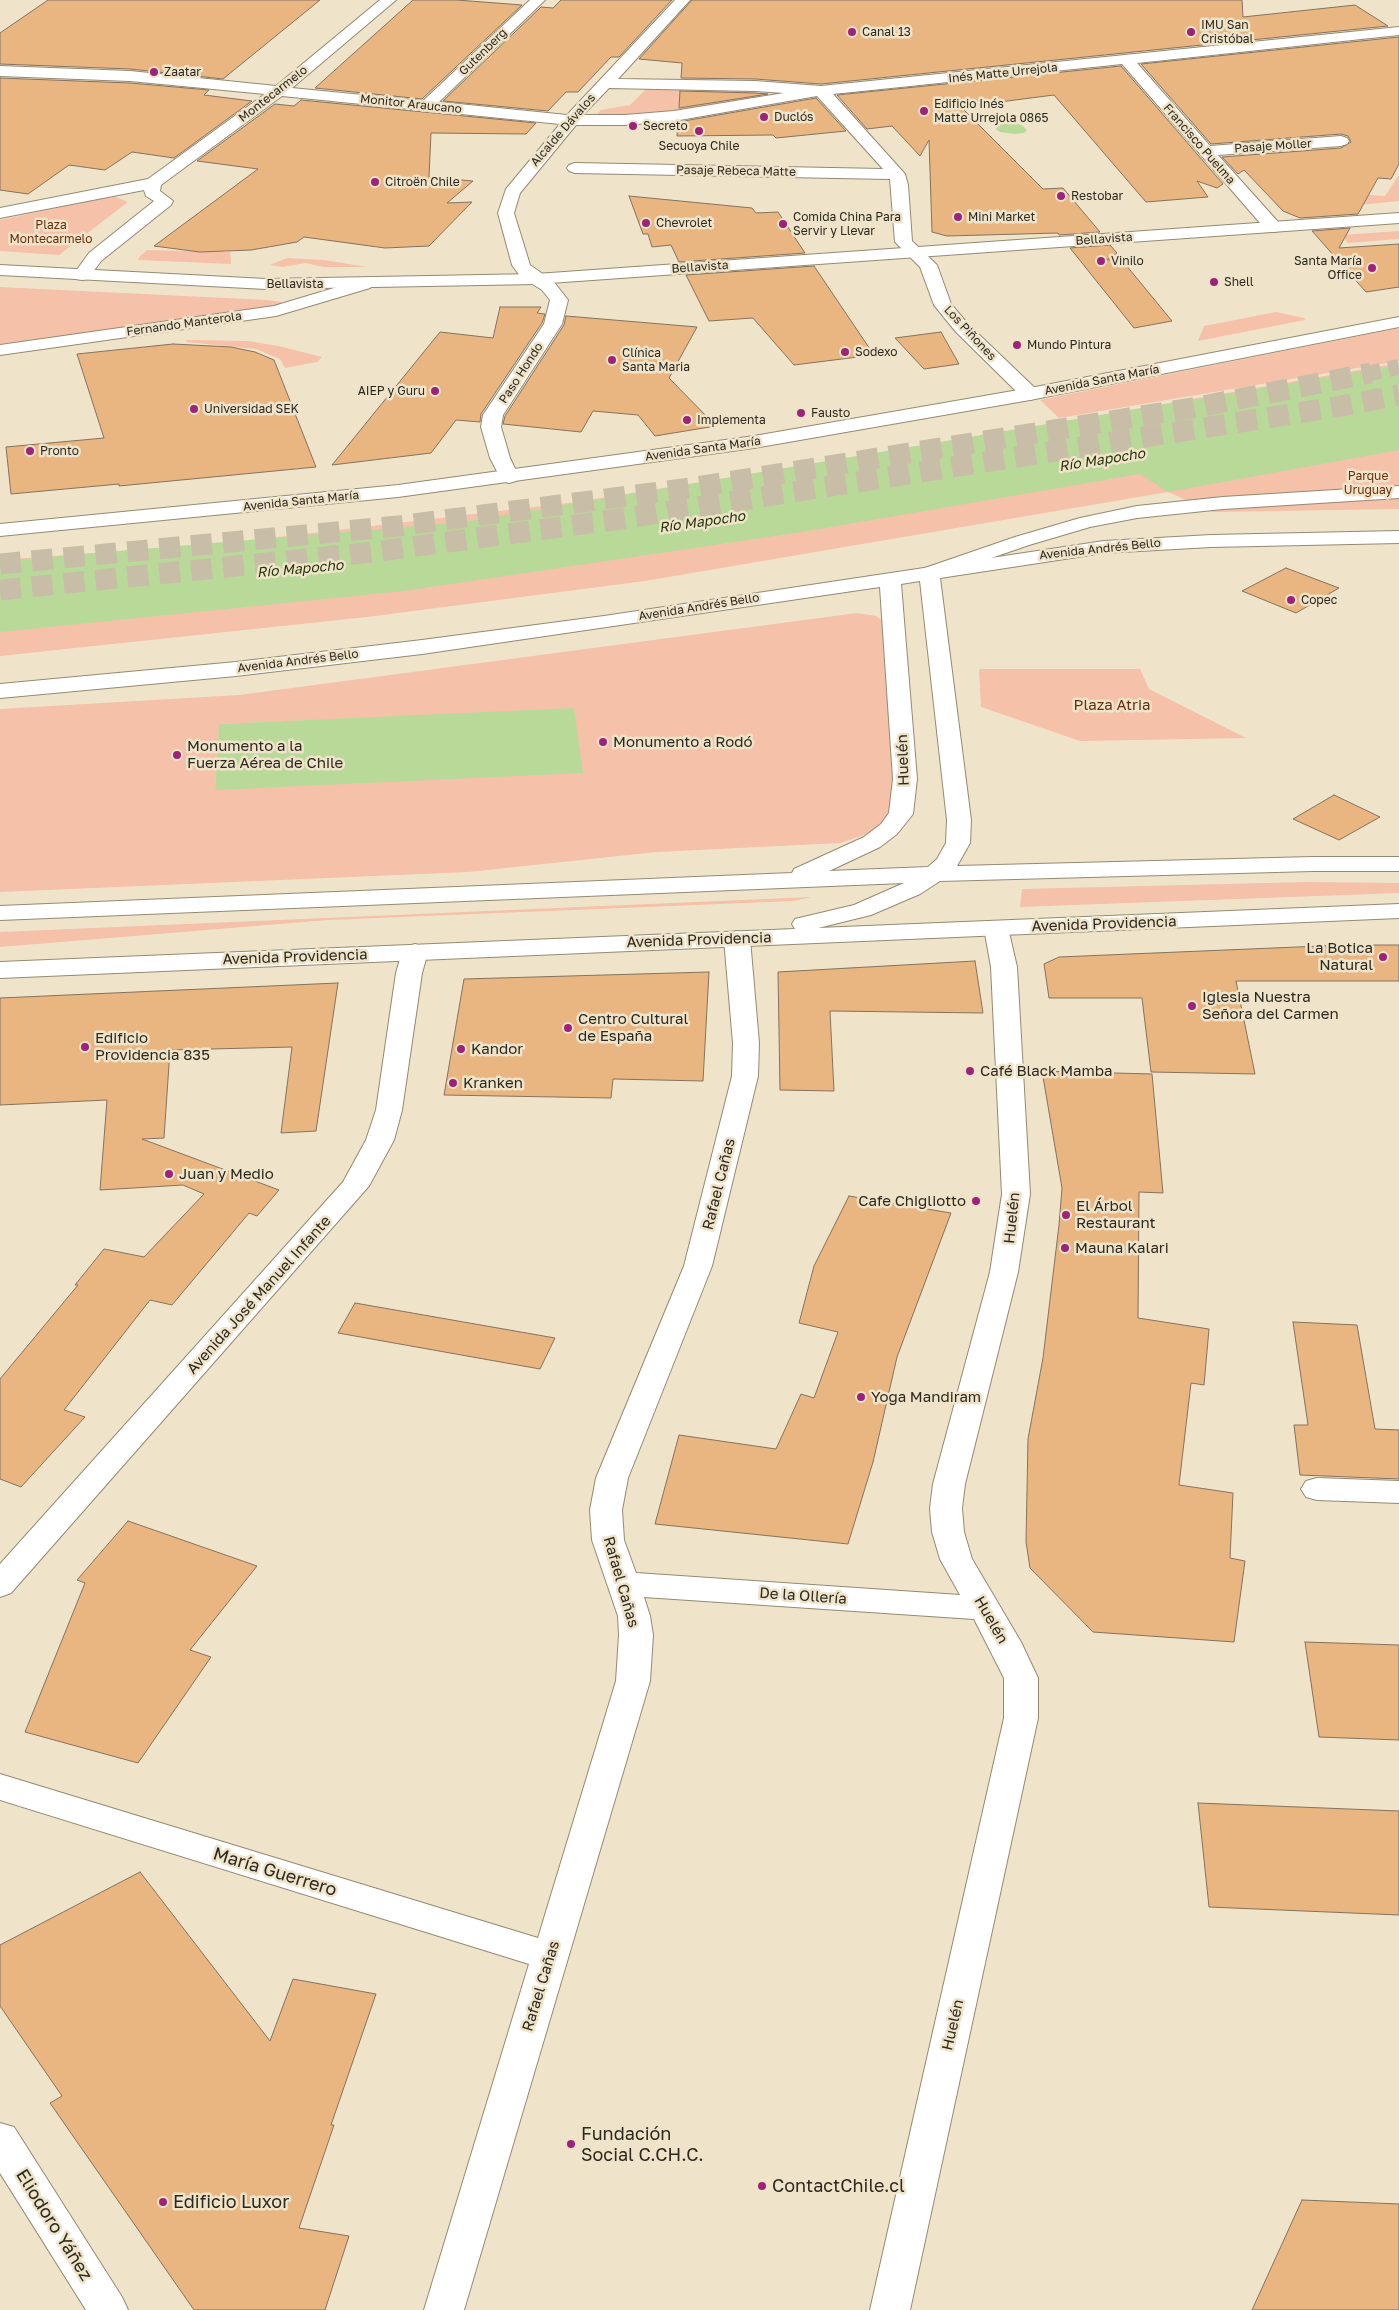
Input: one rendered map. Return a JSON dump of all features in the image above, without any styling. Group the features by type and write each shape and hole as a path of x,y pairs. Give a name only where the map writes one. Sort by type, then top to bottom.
{"main road":[{"name":"Montecarmelo","path":"0,213 153,183 278,91 389,0"},
{"name":"Gutenberg","path":"428,105 538,0"},
{"name":"Alcalde Dávalos","path":"536,279 526,272 520,262 506,213 512,192 521,178 571,120 683,0"},
{"name":"Inés Matte Urrejola","path":"605,83 755,86 821,91 1399,31"},
{"name":"Francisco Puelma","path":"1126,60 1272,227"},
{"name":"Monitor Araucano","path":"0,71 130,76 571,120 625,120 674,116 821,91"},
{"path":"755,86 764,94 761,101"},
{"path":"821,91 897,174"},
{"name":"Pasaje Moller","path":"1205,151 1341,141"},
{"name":"Pasaje Rebeca Matte","path":"575,168 897,174"},
{"name":"Los Piñones","path":"897,174 900,185 904,242 930,269 943,305 950,315 1030,394"},
{"path":"82,275 94,257 165,201 152,193 153,183"},
{"name":"Bellavista","path":"0,270 266,284 364,284 536,279 1399,218"},
{"name":"Paso Hondo","path":"508,477 491,427 494,415 553,324 559,300 548,286 536,279"},
{"name":"Fernando Manterola","path":"0,350 276,311 364,284"},
{"name":"Avenida Santa María","path":"0,530 288,503 508,477 754,442 1030,394 1399,322"},
{"path":"737,939 862,910 901,894 935,874 953,854 959,832 929,573 1022,541 1115,516 1207,504 1399,492"},
{"name":"Avenida Andrés Bello","path":"0,691 245,668 422,647 604,622 1072,550 1134,544 1399,536"},
{"name":"Huelén","path":"794,879 872,842 889,829 901,814 906,779 890,579"},
{"path":"0,913 935,874 1313,864 1399,864"},
{"name":"Avenida Providencia","path":"0,970 1399,911"},
{"name":"Huelén","path":"890,2310 1018,1736 1022,1700 1021,1678 1004,1642 956,1559 948,1532 946,1508 949,1484 1004,1272 1016,1194 1004,967 996,928"},
{"name":"Rafael Cañas","path":"444,2310 633,1681 636,1635 634,1616 608,1540 606,1510 612,1478 698,1266 745,1076 746,1043 737,939"},
{"name":"Avenida José Manuel Infante","path":"0,1585 355,1186 380,1140 389,1110 409,973 415,952"},
{"path":"1317,1489 1399,1492"},
{"name":"De la Ollería","path":"622,1584 984,1608"},
{"name":"María Guerrero","path":"0,1787 550,1956"},
{"name":"Eliodoro Yáñez","path":"0,2139 108,2310"}],"green space":[{"path":"648,87 754,89 759,97 658,114 609,118 597,114 601,110 630,105"},
{"path":"1399,175 1399,201 1340,207 1325,192 1385,196"},
{"name":"Plaza Montecarmelo","path":"113,196 128,202 59,255 0,251 0,220"},
{"path":"1399,231 1399,239 1348,243 1342,235"},
{"path":"147,250 230,252 231,264 138,260"},
{"path":"287,258 324,260 367,267 324,267 305,263 283,267 270,265"},
{"path":"0,287 282,302 277,308 0,344"},
{"path":"1276,312 1304,318 1305,320 1198,341 1204,326"},
{"path":"1399,328 1399,361 1059,418 1040,400"},
{"path":"186,340 249,341 322,357 317,362 285,368 280,359 256,349 187,342"},
{"name":"Parque Uruguay","path":"1399,363 1399,509 1213,512 1168,492 645,581 367,617 0,656 0,560 227,543 576,502 876,454"},
{"path":"857,613 876,616 883,621 885,629 894,801 891,812 880,827 867,834 840,843 657,852 468,872 0,892 0,709 239,695","holes":["574,709 215,790 219,724"]},
{"name":"Plaza Atria","path":"979,669 1140,669 1149,689 1246,738 1080,741 981,707"},
{"path":"1306,882 1399,883 1399,893 1020,907 1022,889"},
{"path":"812,897 793,901 328,920 0,947 0,932"}],"water":[{"path":"1012,123 1022,125 1027,130 1024,133 1014,134 1000,132 996,129 998,125"},
{"name":"Río Mapocho","path":"1399,365 1399,450 1168,492 1140,474 802,532 404,591 0,632 0,561 463,522"},
{"path":"574,708 583,773 215,790 219,724"}],"building":[{"path":"48,0 320,0 223,79 130,69 0,64 0,33"},
{"path":"413,0 457,0 522,5 422,99 315,88"},
{"path":"561,0 672,0 619,57 611,57 578,92 566,92 548,111 443,101 541,7 553,8"},
{"path":"692,0 1242,0 1243,17 1355,5 1388,26 821,84 755,79 681,78 682,63 639,59"},
{"path":"1399,37 1399,164 1391,179 1378,178 1358,214 1300,218 1283,211 1244,170 1238,174 1222,157 1341,148 1351,142 1348,136 1341,134 1211,144 1141,64"},
{"path":"1121,66 1223,184 1217,188 1197,181 1208,197 1146,202 1054,95 961,107 1043,189 1063,188 1100,232 1059,235 1058,233 947,236 932,232 929,140 920,156 892,126 867,129 837,95"},
{"path":"0,78 130,83 209,90 204,95 252,101 174,158 132,152 105,170 69,165 28,194 0,190"},
{"path":"680,91 755,93 768,94 679,108"},
{"path":"816,98 846,131 776,138 773,135 677,136 678,122"},
{"path":"301,100 536,123 526,134 431,133 429,177 473,181 447,203 472,202 429,246 385,248 304,237 297,242 251,250 200,252 154,246 258,169 197,161 275,104 294,106"},
{"path":"629,196 752,208 756,213 778,212 805,253 679,262 671,245 652,247 648,234 643,234"},
{"name":"Santa María Office","path":"1350,228 1339,248 1399,244 1399,287 1366,292 1312,231"},
{"path":"1110,245 1117,253 1106,260 1121,259 1172,321 1134,328 1070,248"},
{"path":"814,266 874,355 794,365 753,318 709,321 686,275"},
{"name":"AIEP y Guru","path":"500,307 541,307 537,313 545,314 542,323 481,414 480,422 456,420 431,453 332,465 440,332 493,338"},
{"name":"Clínica Santa Maria","path":"566,316 697,327 669,378 716,426 655,436 638,415 593,411 581,432 503,424 505,416 564,325"},
{"path":"941,332 959,364 924,369 895,338"},
{"name":"Universidad SEK","path":"173,344 231,347 255,352 274,360 316,467 119,486 119,484 11,494 6,447 104,438 77,354"},
{"name":"Copec","path":"1286,568 1339,588 1296,613 1242,591"},
{"path":"1334,795 1380,817 1339,840 1293,819"},
{"path":"1345,945 1399,945 1399,981 1236,981 1255,1074 1151,1072 1142,998 1049,998 1044,964 1059,957"},
{"path":"975,961 983,1013 830,1011 834,1091 780,1090 778,972"},
{"path":"709,972 703,1081 613,1079 611,1098 444,1095 464,979"},
{"path":"338,983 316,1131 281,1133 292,1047 170,1050 164,1138 142,1139 279,1190 257,1216 249,1213 172,1305 150,1300 64,1410 85,1417 21,1487 0,1479 0,1379 78,1285 75,1285 104,1249 144,1257 204,1194 183,1185 100,1190 107,1100 0,1105 0,998"},
{"path":"1042,1071 1152,1074 1163,1193 1139,1192 1138,1318 1209,1329 1204,1385 1191,1383 1179,1485 1233,1493 1230,1558 1245,1561 1234,1642 1093,1632 1030,1568 1026,1542 1028,1439 1043,1358 1062,1188"},
{"path":"849,1196 951,1213 897,1357 873,1462 848,1544 655,1524 679,1435 776,1449 801,1394 814,1398 838,1332 799,1323 814,1266"},
{"path":"355,1303 555,1338 540,1369 338,1333"},
{"path":"1293,1322 1357,1325 1375,1429 1399,1430 1399,1479 1300,1475 1294,1425 1308,1425"},
{"path":"128,1521 257,1566 190,1650 211,1657 138,1763 25,1732 85,1583 77,1580"},
{"path":"1305,1642 1399,1645 1399,1740 1319,1737"},
{"path":"1198,1803 1399,1811 1399,1915 1209,1907"},
{"path":"140,1872 270,2041 293,1979 376,1994 331,2125 334,2125 299,2228 349,2236 325,2310 194,2310 50,2103 62,2096 0,2006 0,1945"},
{"path":"1302,2200 1399,2204 1399,2310 1252,2310"}],"tunnel":[{"path":"1365,374 1399,367"},
{"path":"0,564 398,526 690,488 1192,408 1371,373"},
{"path":"0,590 364,553 621,519 1336,407 1399,395"}],"place":[{"name":"Canal 13","path":"852,32"},
{"name":"IMU San Cristóbal","path":"1191,32"},
{"name":"Zaatar","path":"154,72"},
{"name":"Edificio Inés Matte Urrejola 0865","path":"924,111"},
{"name":"Duclós","path":"764,117"},
{"name":"Secreto","path":"633,126"},
{"name":"Secuoya Chile","path":"699,131"},
{"name":"Citroën Chile","path":"375,182"},
{"name":"Restobar","path":"1061,196"},
{"name":"Mini Market","path":"958,217"},
{"name":"Chevrolet","path":"646,223"},
{"name":"Comida China Para Servir y Llevar","path":"783,224"},
{"name":"Vinilo","path":"1101,261"},
{"name":"Santa María Office","path":"1372,268"},
{"name":"Shell","path":"1214,282"},
{"name":"Mundo Pintura","path":"1017,345"},
{"name":"Sodexo","path":"845,352"},
{"name":"Clínica Santa Maria","path":"612,360"},
{"name":"AIEP y Guru","path":"435,391"},
{"name":"Universidad SEK","path":"194,409"},
{"name":"Fausto","path":"801,413"},
{"name":"Implementa","path":"687,420"},
{"name":"Pronto","path":"30,451"},
{"name":"Copec","path":"1291,600"},
{"name":"Monumento a Rodó","path":"603,742"},
{"name":"Monumento a la Fuerza Aérea de Chile","path":"177,755"},
{"name":"La Botica Natural","path":"1383,957"},
{"name":"Iglesia Nuestra Señora del Carmen","path":"1192,1006"},
{"name":"Centro Cultural de España","path":"568,1028"},
{"name":"Edificio Providencia 835","path":"85,1047"},
{"name":"Kandor","path":"461,1049"},
{"name":"Café Black Mamba","path":"970,1071"},
{"name":"Kranken","path":"453,1083"},
{"name":"Juan y Medio","path":"169,1174"},
{"name":"Cafe Chigliotto","path":"976,1201"},
{"name":"El Árbol Restaurant","path":"1066,1215"},
{"name":"Mauna Kalari","path":"1065,1248"},
{"name":"Yoga Mandiram","path":"861,1397"},
{"name":"Fundación Social C.CH.C.","path":"571,2144"},
{"name":"ContactChile.cl","path":"762,2186"},
{"name":"Edificio Luxor","path":"163,2202"}]}
